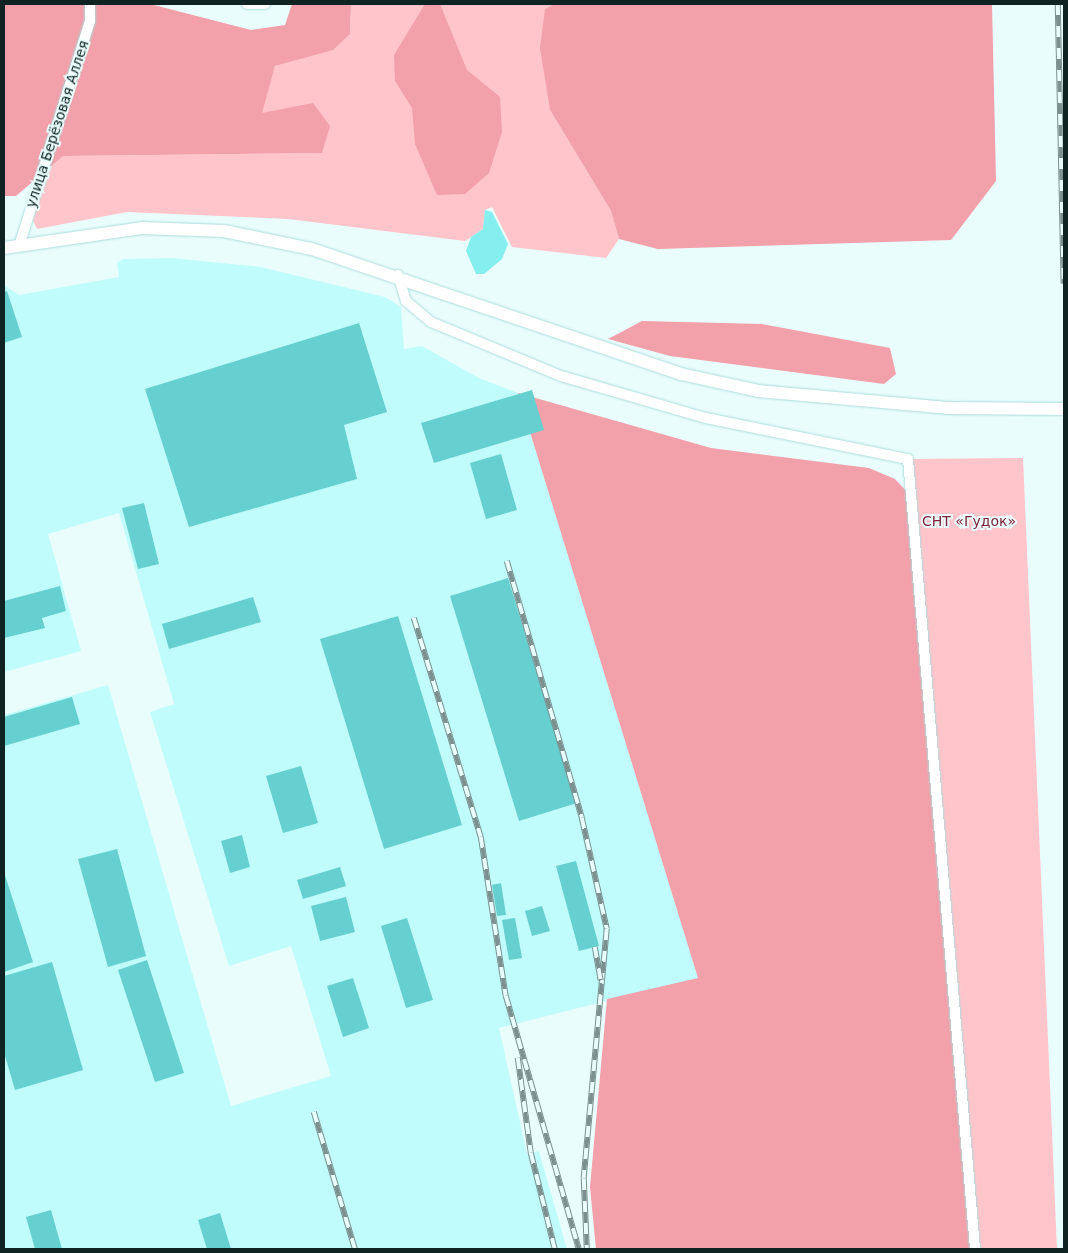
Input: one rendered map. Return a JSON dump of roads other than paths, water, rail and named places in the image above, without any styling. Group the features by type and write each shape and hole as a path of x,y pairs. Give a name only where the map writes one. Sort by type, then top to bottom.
{"street":[{"name":"улица Берёзовая Аллея","path":"20,243 90,21 90,4"},
{"path":"247,4 264,4"},
{"path":"4,248 20,243 142,228 224,231 312,249 398,275 682,374 758,391 855,402 1020,410 1064,409"},
{"path":"398,275 406,301 431,322 561,376 706,418 908,459 975,1249"}],"railway":[{"path":"1058,4 1064,284"},
{"path":"507,561 582,818 607,929 584,1179 587,1249"},
{"path":"414,618 481,837 506,996 579,1249"},
{"path":"595,947 601,980"},
{"path":"518,1058 531,1153 555,1249"},
{"path":"314,1112 355,1249"}],"park label":[{"name":"СНТ «Гудок»","path":"969,521"}]}
